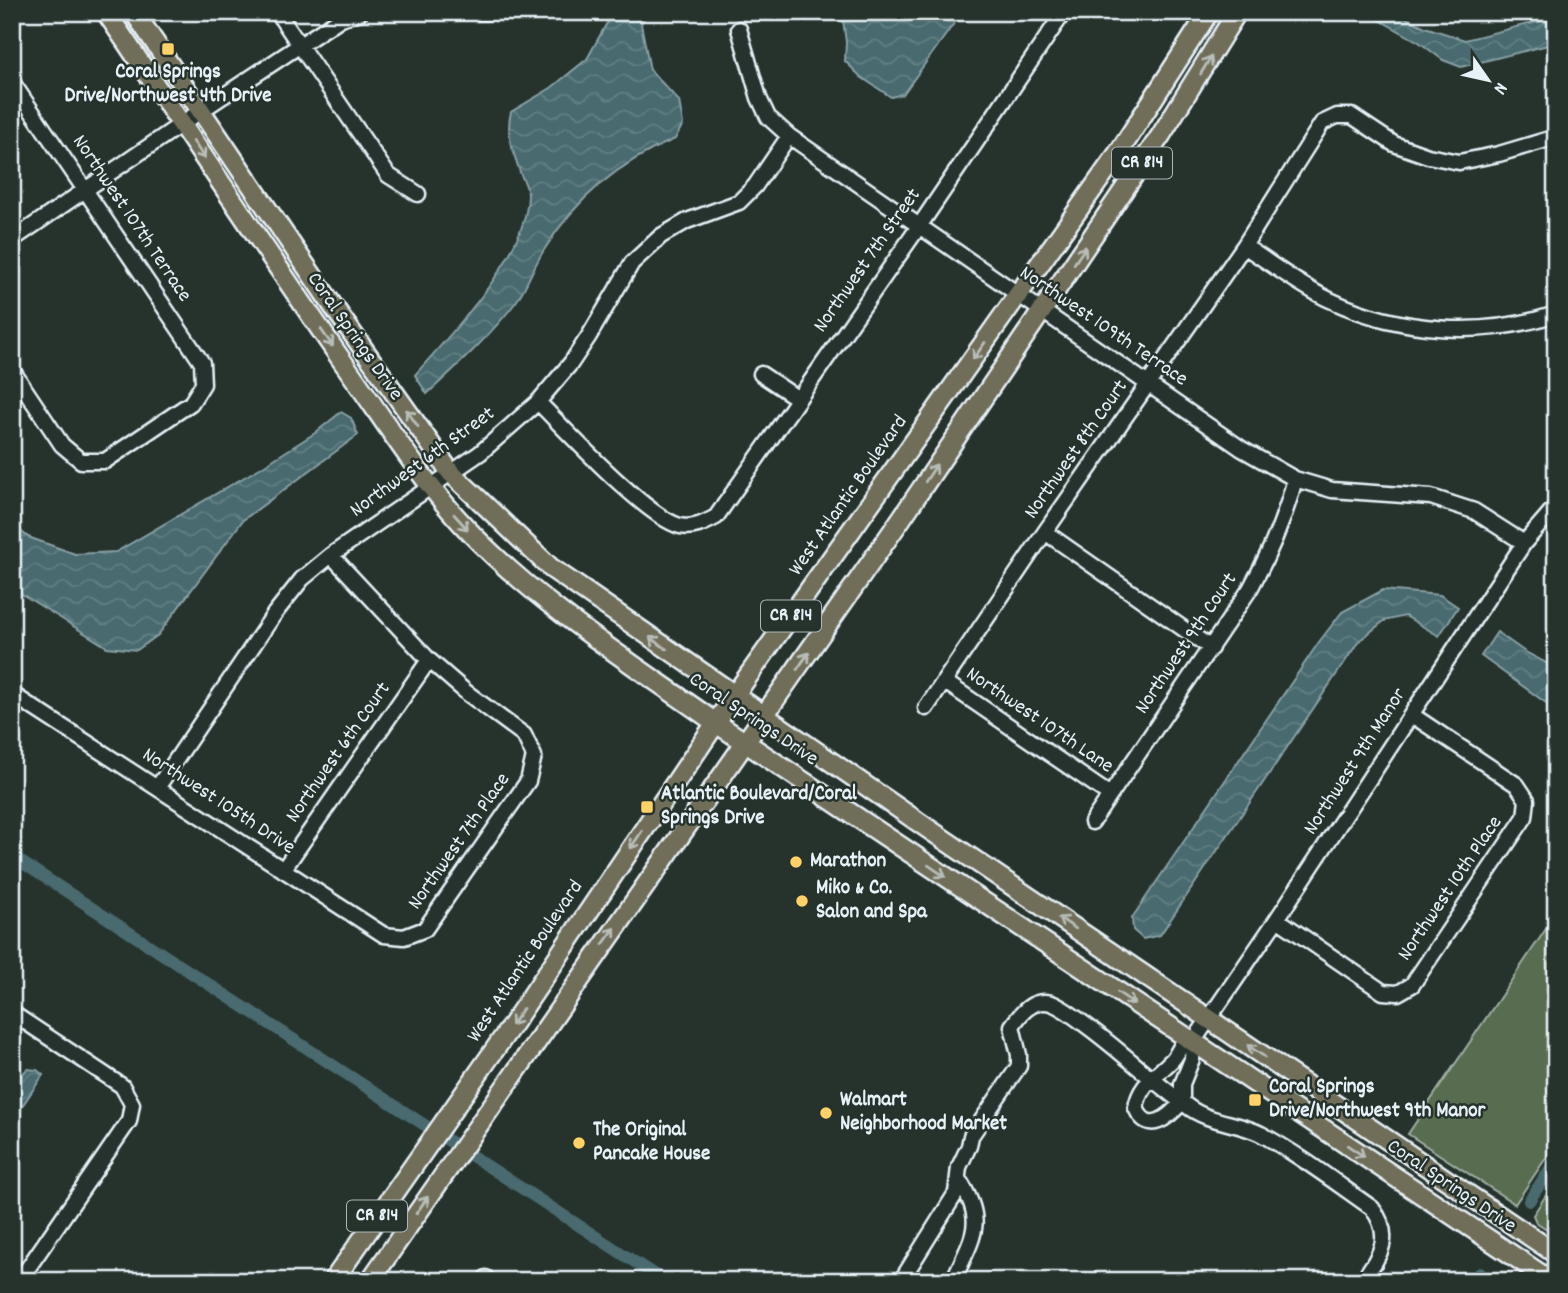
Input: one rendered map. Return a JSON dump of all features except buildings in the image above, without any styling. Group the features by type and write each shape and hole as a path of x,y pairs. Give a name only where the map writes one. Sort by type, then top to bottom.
{"main road":[{"name":"Coral Springs Drive","path":"106,12 312,318 430,486 467,529 534,592 583,630 745,743 1551,1281"},
{"name":"Coral Springs Drive","path":"134,12 451,474 551,568 734,696 1556,1254"},
{"name":"West Atlantic Boulevard","path":"333,1281 521,1012 734,696 1119,152 1209,12"},
{"name":"CR 814","path":"370,1281 764,716 1042,311 1161,135 1237,12"}],"street":[{"path":"277,12 388,175 418,194"},
{"path":"12,240 341,18 361,12"},
{"path":"478,12 486,12"},
{"name":"Northwest 7th Street","path":"538,402 582,447 663,518 681,526 698,526 716,517 1064,12"},
{"name":"Northwest 109th Terrace","path":"739,29 759,98 768,117 789,136 1242,449 1295,479 1332,491 1431,497 1474,510 1524,543"},
{"name":"Northwest 107th Terrace","path":"12,82 202,363 203,384 191,403 105,461 82,461 62,445 12,370"},
{"name":"Northwest 8th Court","path":"926,708 1244,246 1322,123 1337,116 1352,116 1394,144 1428,156 1459,162 1499,154 1556,137"},
{"name":"Northwest 6th Street","path":"157,788 275,613 302,579 331,555 480,453 538,402 577,354 632,263 661,236 678,226 739,202 755,186 789,136"},
{"path":"1244,246 1329,300 1374,317 1418,326 1461,329 1537,320 1556,314"},
{"path":"761,374 797,398"},
{"name":"Northwest 9th Court","path":"1092,822 1250,589 1270,553 1286,515 1295,479"},
{"name":"Northwest 9th Manor","path":"1193,1042 1524,543 1556,506"},
{"path":"1045,532 1211,648"},
{"path":"331,555 429,660"},
{"name":"Northwest 7th Place","path":"404,937 425,929 528,781 534,757 524,735 467,693 429,660"},
{"name":"Northwest 6th Court","path":"283,870 429,660"},
{"name":"Northwest 107th Lane","path":"945,682 1110,795"},
{"name":"Northwest 105th Drive","path":"12,694 384,934 404,937"},
{"name":"Northwest 10th Place","path":"1277,919 1382,992 1398,993 1412,985 1525,817 1527,800 1517,785 1412,715"},
{"path":"901,1281 956,1193 959,1167 971,1136 1019,1066 1012,1026 1029,1006 1041,1002 1051,1003 1075,1017 1205,1118 1244,1126 1264,1136 1372,1208 1380,1218 1384,1242 1379,1256 1362,1281"},
{"path":"12,1013 122,1086 132,1104 129,1121 19,1281"},
{"path":"1193,1042 1192,1059 1182,1084 1182,1102 1159,1122 1149,1122 1139,1116 1137,1098 1152,1077 1172,1061 1183,1043 1193,1042"},
{"path":"953,1281 974,1232 975,1216 970,1196 958,1180"}],"green space":[{"path":"1556,914 1556,1143 1515,1204 1408,1134"},
{"path":"1556,1180 1556,1235 1536,1222 1533,1215"}],"water":[{"path":"613,12 647,12 641,24 650,70 679,101 683,124 675,139 635,159 585,198 540,256 520,296 506,315 427,394 415,375 467,315 502,267 524,218 528,192 511,144 511,112 551,88 587,59"},
{"path":"842,12 947,12 955,22 903,94 891,97 861,77 845,61 846,42"},
{"path":"1377,12 1394,12 1425,27 1465,40 1556,17 1556,43 1461,67 1443,60 1419,42 1376,18"},
{"path":"341,412 351,418 358,435 243,520 158,635 137,650 107,647 12,588 12,524 28,537 75,554 116,552 260,468 315,433"},
{"path":"1383,590 1440,595 1458,607 1439,636 1405,616 1384,621 1359,641 1160,935 1143,939 1133,930 1132,918 1319,642 1342,612"},
{"path":"1497,632 1525,652 1556,668 1556,710 1481,656"},
{"path":"27,1069 37,1070 43,1075 12,1121 12,1086"}],"waterway":[{"path":"12,856 664,1281"},
{"path":"1529,1201 1556,1160"},
{"path":"1475,1281 1480,1273"}],"place":[{"name":"Coral Springs Drive/Northwest 4th Drive","path":"168,49"},
{"name":"Atlantic Boulevard/Coral Springs Drive","path":"647,807"},
{"name":"Marathon","path":"796,862"},
{"name":"Miko & Co. Salon and Spa","path":"802,901"},
{"name":"Coral Springs Drive/Northwest 9th Manor","path":"1255,1100"},
{"name":"Walmart Neighborhood Market","path":"826,1113"},
{"name":"The Original Pancake House","path":"579,1143"}]}
